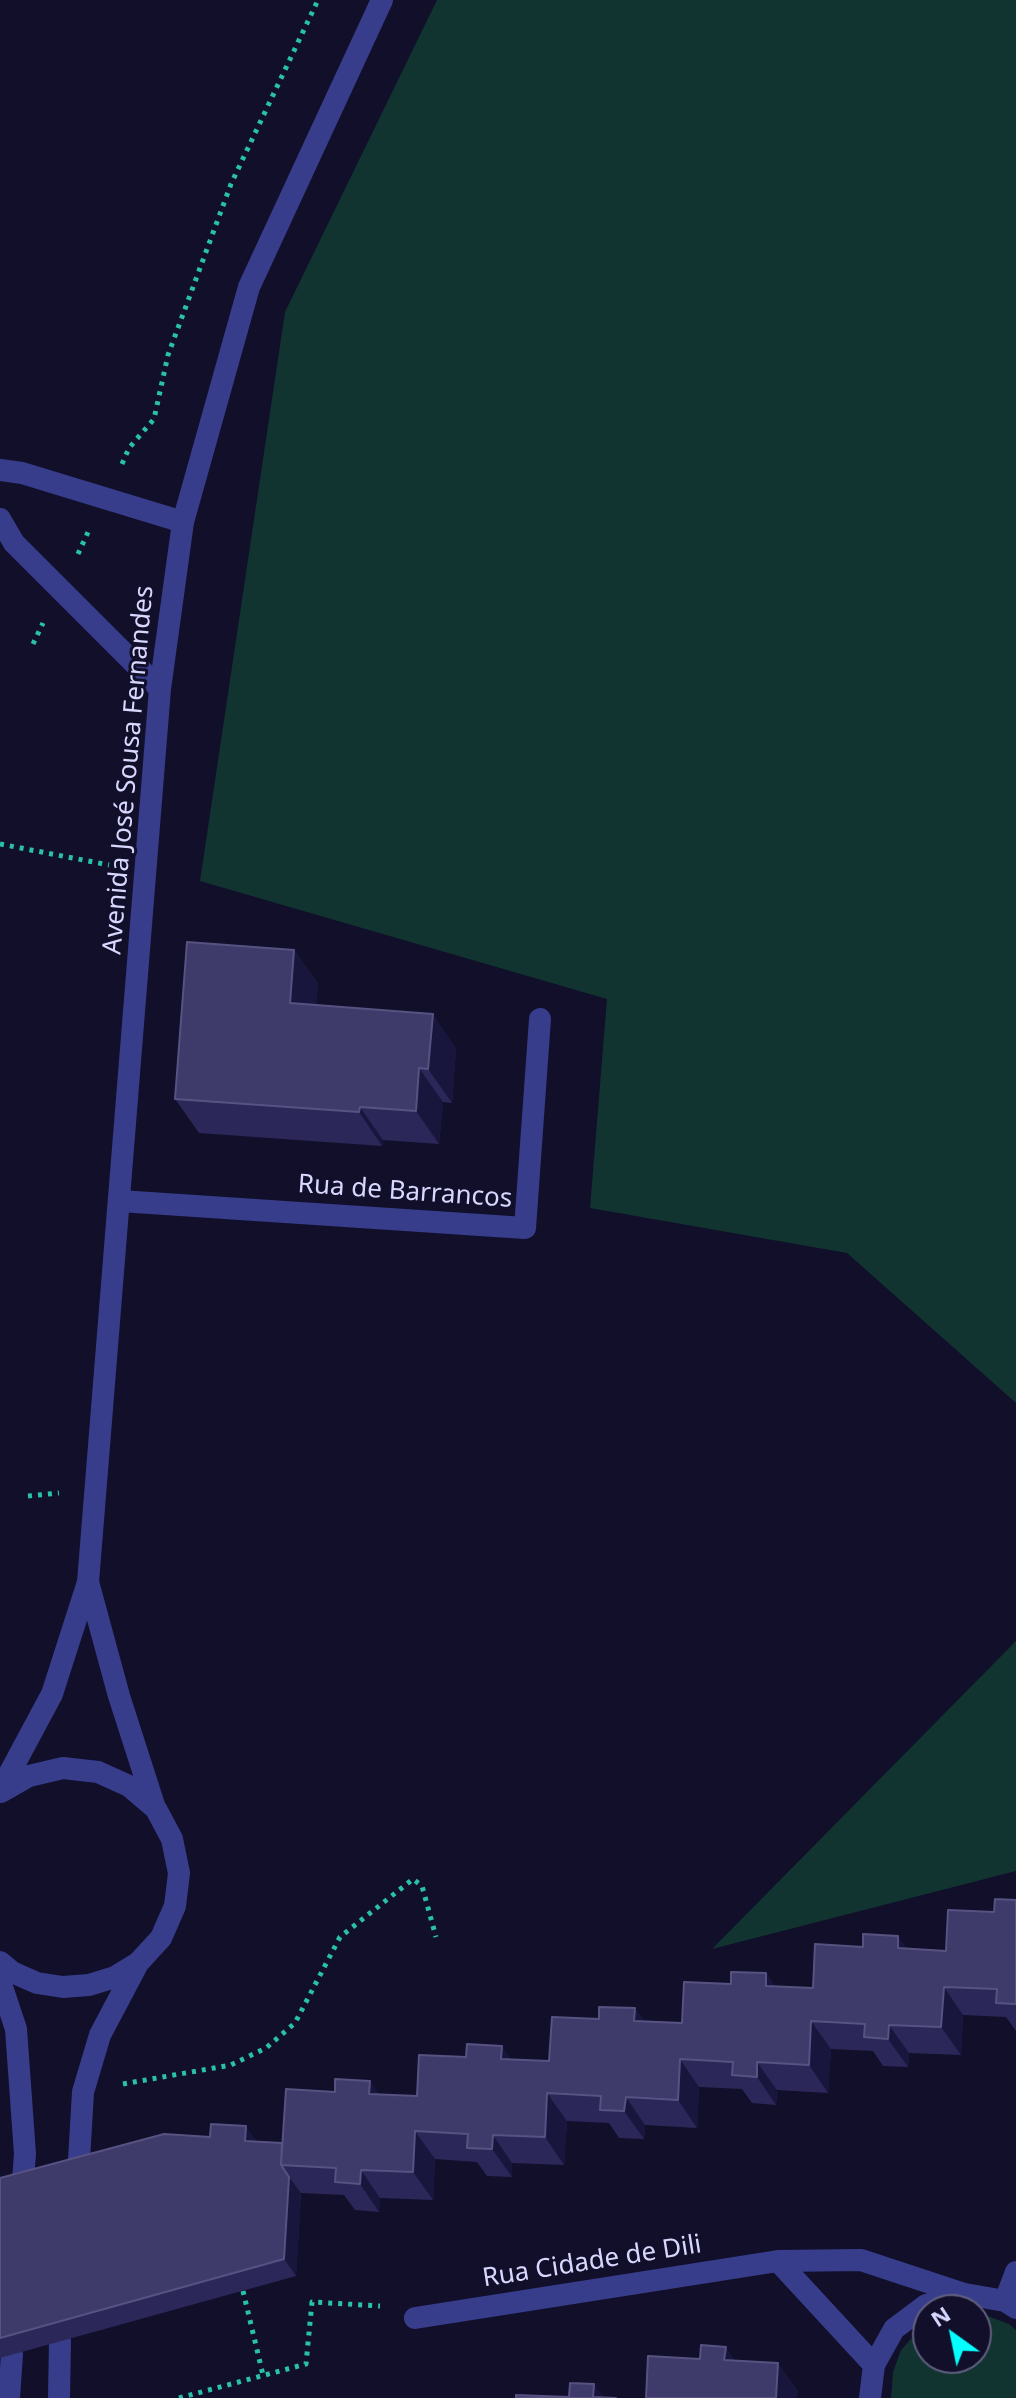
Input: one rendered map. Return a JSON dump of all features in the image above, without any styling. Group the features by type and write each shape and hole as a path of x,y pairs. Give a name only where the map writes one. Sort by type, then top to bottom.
{"street":[{"name":"Avenida José Sousa Fernandes","path":"0,1792 52,1694 88,1582 160,689 183,522 249,287 382,0"},
{"path":"0,470 22,473 183,522"},
{"path":"0,519 14,543 160,689"},
{"name":"Rua de Barrancos","path":"120,1201 525,1228 540,1019"},
{"name":"Avenida José Sousa Fernandes","path":"88,1582 119,1696 156,1809 172,1839 179,1873 175,1906 161,1938 138,1963"},
{"path":"0,1792 29,1776 63,1768 98,1772 129,1786 156,1809"},
{"path":"0,1962 12,1972 37,1983 63,1987 89,1985 115,1977 138,1963"},
{"path":"78,2177 83,2092 100,2035 138,1963"},
{"path":"0,1981 16,2029 25,2154 22,2192"},
{"name":"Rua Cidade de Dili","path":"415,2318 778,2261 861,2260 965,2294"},
{"path":"778,2261 874,2365"},
{"path":"1010,2304 1016,2272"},
{"path":"870,2398 874,2365 894,2329 912,2315"},
{"path":"59,2398 60,2341"},
{"path":"6,2394 12,2354"}],"path":[{"path":"33,644 129,448 154,419 168,355 231,184 318,0"},
{"path":"0,844 146,872"},
{"path":"155,2078 231,2065 266,2048 295,2023 340,1937 413,1879 422,1886 436,1937"},
{"path":"243,2291 263,2375"},
{"path":"179,2398 306,2364 312,2302 381,2306 415,2318"}],"green space":[{"path":"437,0 1016,0 1016,1403 847,1253 590,1208 607,999 200,881 285,312"},
{"path":"1016,1641 1016,1871 712,1949"},
{"path":"992,2318 1009,2324 1016,2330 1016,2398 891,2398 893,2372 901,2350 912,2338 912,2374 992,2374"}],"building":[{"path":"187,942 294,950 290,1003 433,1014 428,1069 419,1068 416,1111 360,1107 359,1112 175,1099"},
{"path":"995,1899 1016,1900 1016,2004 996,2003 997,1989 944,1987 941,2027 889,2025 888,2039 864,2037 865,2024 811,2021 809,2065 757,2062 757,2077 732,2075 733,2062 680,2059 678,2100 626,2097 624,2111 600,2110 601,2096 547,2093 545,2137 493,2135 492,2149 467,2148 468,2134 415,2131 413,2172 361,2170 360,2184 335,2182 336,2168 281,2165 286,2089 335,2092 335,2079 370,2081 369,2094 417,2096 419,2055 466,2057 467,2044 502,2046 501,2059 549,2061 552,2017 599,2019 599,2007 635,2008 634,2021 682,2023 684,1982 731,1984 731,1972 766,1973 766,1986 813,1988 815,1944 863,1947 863,1934 898,1936 898,1948 946,1951 948,1910 994,1912"},
{"path":"211,2124 246,2126 245,2141 282,2143 281,2165 289,2177 284,2259 0,2338 0,2178 164,2134 210,2137"},
{"path":"701,2345 726,2347 724,2360 778,2363 776,2398 646,2398 648,2356 700,2359"},
{"path":"570,2383 594,2384 593,2397 616,2398 516,2398 516,2395 569,2397"}]}
